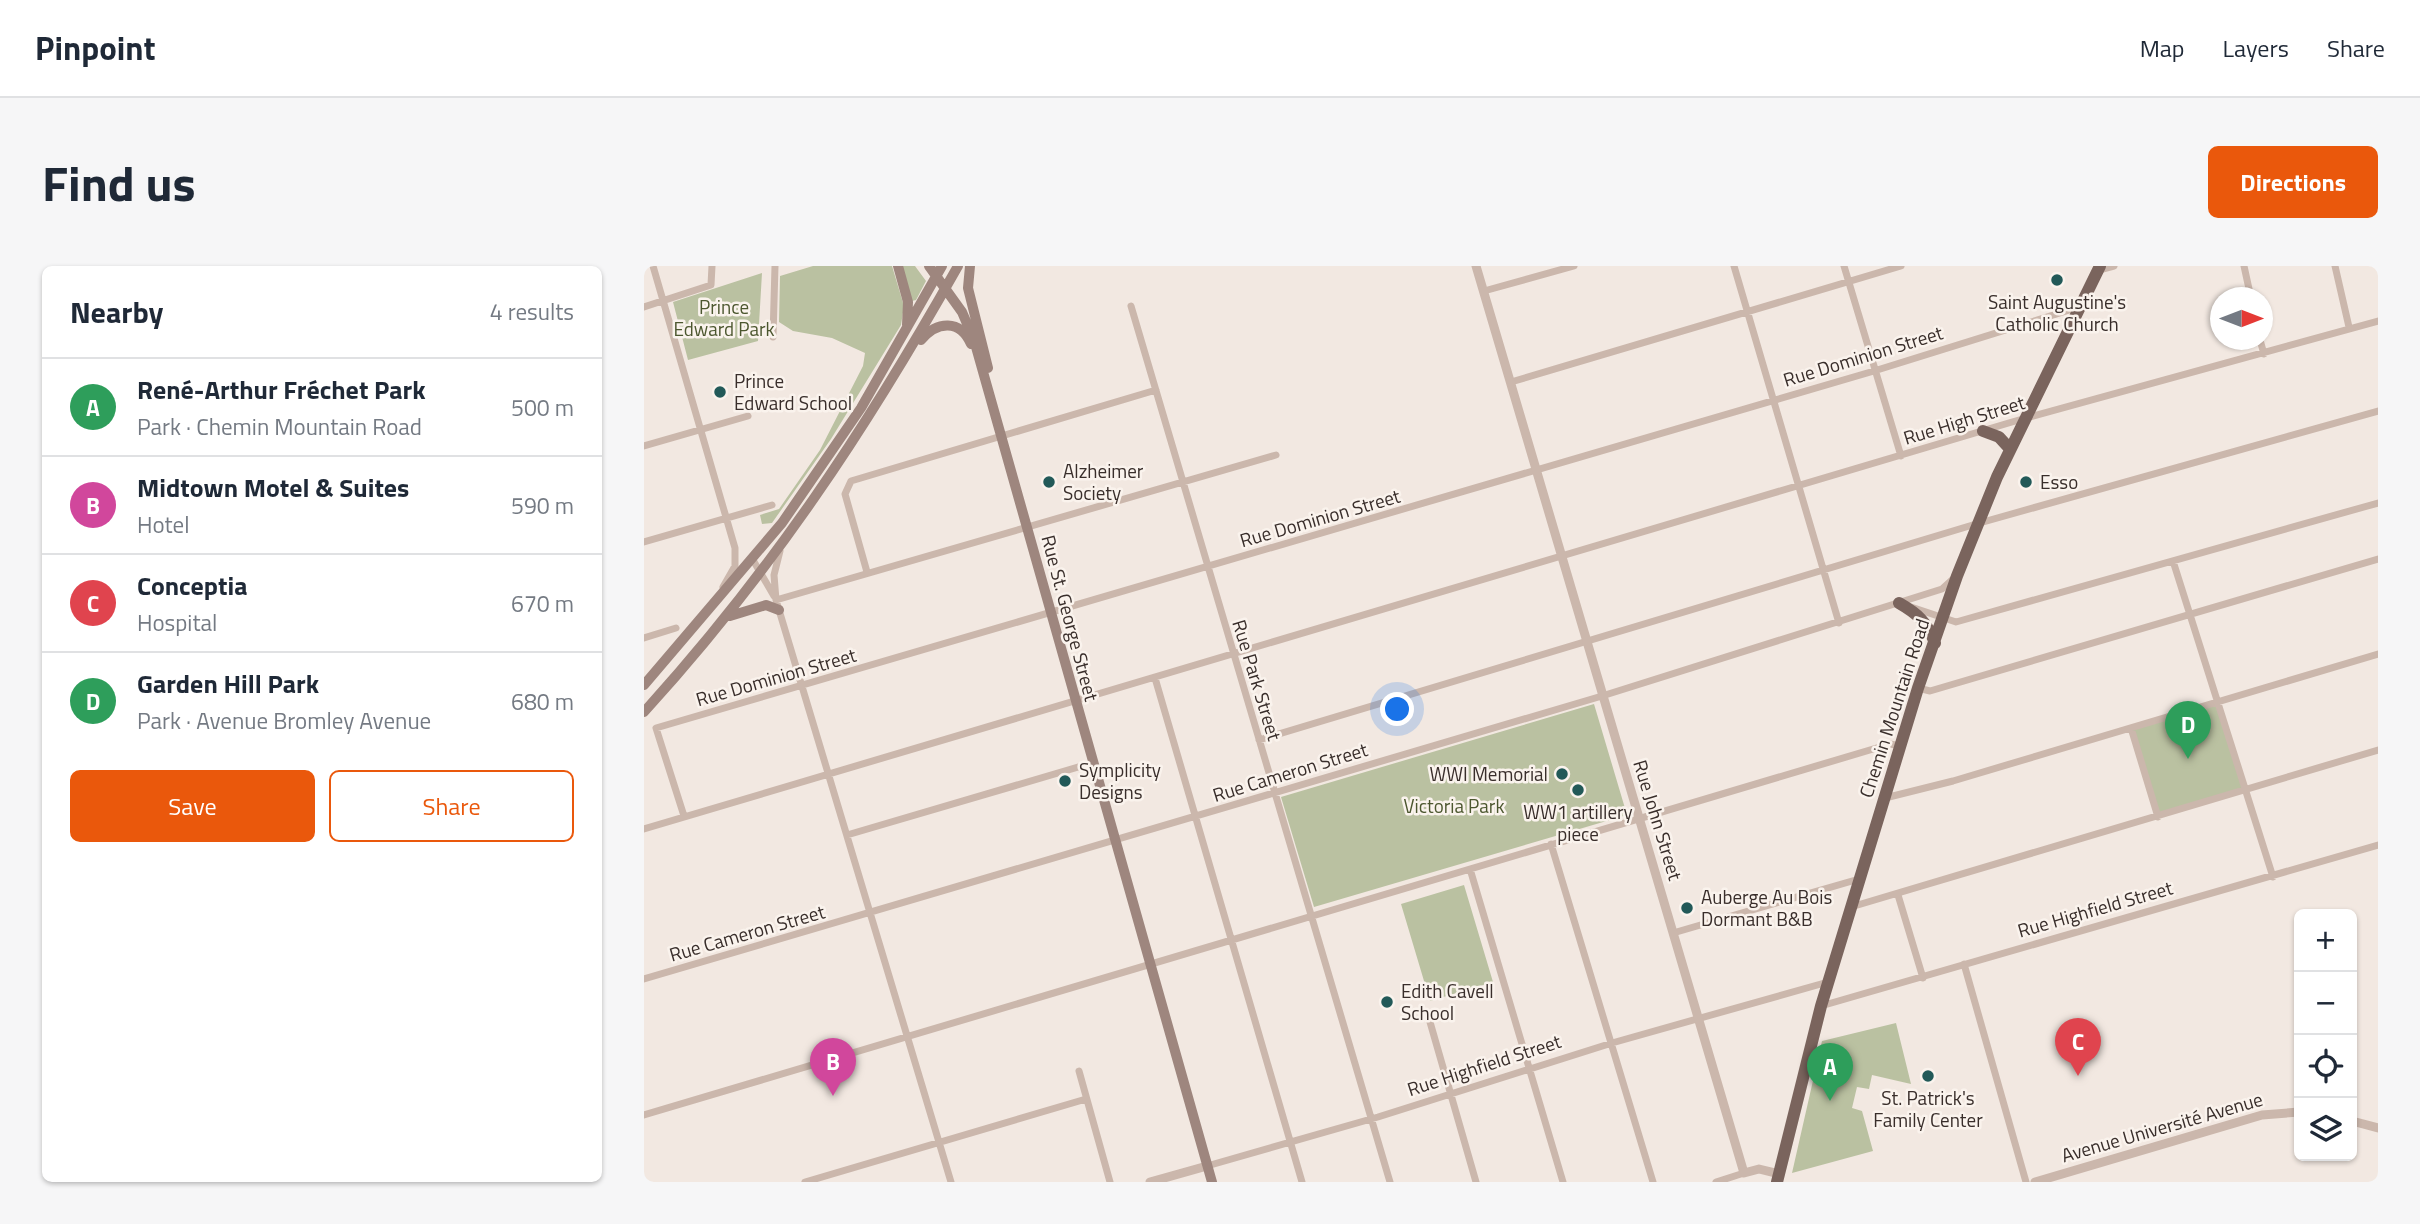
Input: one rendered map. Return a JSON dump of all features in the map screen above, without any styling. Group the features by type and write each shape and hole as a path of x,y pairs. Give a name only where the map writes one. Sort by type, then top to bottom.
{"main road":[{"path":"898,266 908,302 905,333"},
{"path":"644,712 725,619 782,547 845,456 901,367 958,266"},
{"path":"970,266 967,285 985,347 990,392"},
{"name":"Chemin Mountain Road","path":"1778,1178 1828,982 1919,688 1957,576 1976,524 2010,449 2099,268"},
{"path":"644,685 753,560 825,461 905,333 936,269"},
{"name":"Rue St. George Street","path":"936,269 968,324 990,392 1074,699 1212,1182"},
{"path":"901,367 930,330 951,325 967,337 990,392"},
{"path":"1983,431 1998,438 2010,449"},
{"path":"1899,603 1919,614 1929,626 1935,643"},
{"path":"725,619 748,608 778,605"}],"street":[{"path":"653,266 735,548 735,566 710,609"},
{"path":"644,307 711,285 712,266"},
{"path":"773,337 775,266"},
{"name":"Rue John Street","path":"1476,266 1744,1173"},
{"path":"1484,291 1574,266"},
{"path":"1734,266 1839,623"},
{"path":"1844,266 1900,456"},
{"path":"1511,382 1901,266"},
{"path":"2099,268 2114,266"},
{"path":"2244,266 2249,287"},
{"path":"2334,266 2349,327"},
{"name":"Rue Park Street","path":"1131,306 1390,1182"},
{"name":"Rue Dominion Street","path":"684,816 656,729 1874,371 2079,307"},
{"name":"Rue High Street","path":"644,829 1074,699 1233,656 2025,418 2378,321"},
{"path":"2263,350 2264,354"},
{"path":"867,572 845,494 851,481 1156,390"},
{"path":"1259,740 1976,524 2378,411"},
{"path":"644,446 748,416"},
{"path":"778,605 867,572 1276,455"},
{"path":"1899,603 1944,616 1955,622 2378,503"},
{"path":"644,542 772,505"},
{"path":"778,605 775,563 782,547"},
{"path":"1919,688 1930,691 2378,559"},
{"path":"753,560 778,605 951,1182"},
{"path":"2174,561 2273,877"},
{"name":"Rue Cameron Street","path":"644,979 872,914 1602,696 1942,589 1957,576"},
{"path":"644,638 676,628"},
{"path":"1885,798 2378,654"},
{"path":"1155,678 1301,1182"},
{"path":"2131,728 2158,817"},
{"path":"644,1115 1890,744 1901,746"},
{"path":"1851,907 2378,750"},
{"path":"847,835 1092,763"},
{"path":"1551,844 1653,1182"},
{"name":"Rue Highfield Street","path":"1821,1006 2378,845"},
{"path":"1470,869 1563,1182"},
{"path":"1673,933 1859,879"},
{"path":"1898,895 1923,978"},
{"path":"1964,964 2026,1182"},
{"name":"Rue Highfield Street","path":"1150,1182 1371,1119 1612,1043 1828,982"},
{"path":"1430,1022 1448,1094 1476,1182"},
{"path":"1079,1071 1110,1182"},
{"path":"805,1182 1086,1099"},
{"name":"Avenue Université Avenue","path":"2035,1182 2262,1115 2294,1112"},
{"path":"2357,1122 2378,1128"},
{"path":"1716,1182 1759,1169 1778,1178"}],"green space":[{"path":"813,266 892,266 904,306 901,325 831,439 772,523 762,524 760,515 779,509 820,450 863,366 865,353 832,338 793,331 779,322 780,276"},
{"path":"902,266 915,266 926,281 916,300 912,301"},
{"name":"Prince Edward Park","path":"762,273 758,341 688,360 673,302"},
{"path":"2219,702 2246,789 2158,817 2131,728"},
{"name":"Victoria Park","path":"1594,704 1627,815 1314,907 1281,797"},
{"path":"1464,885 1493,982 1430,1001 1401,904"},
{"path":"1896,1023 1911,1084 1872,1075 1869,1089 1857,1087 1852,1108 1862,1111 1873,1151 1792,1173 1822,1041"}],"place":[{"name":"Saint Augustine's Catholic Church","path":"2057,280"},
{"name":"Prince Edward School","path":"720,392"},
{"name":"Alzheimer Society","path":"1049,482"},
{"name":"Esso","path":"2026,482"},
{"name":"Garden Hill Park","path":"2188,759"},
{"name":"WWI Memorial","path":"1562,774"},
{"name":"Symplicity Designs","path":"1065,781"},
{"name":"WW1 artillery piece","path":"1578,790"},
{"name":"Auberge Au Bois Dormant B&B","path":"1687,908"},
{"name":"Edith Cavell School","path":"1387,1002"},
{"name":"St. Patrick's Family Center","path":"1928,1076"},
{"name":"Conceptia","path":"2078,1076"},
{"name":"Midtown Motel & Suites","path":"833,1096"},
{"name":"René-Arthur Fréchet Park","path":"1830,1101"}]}
